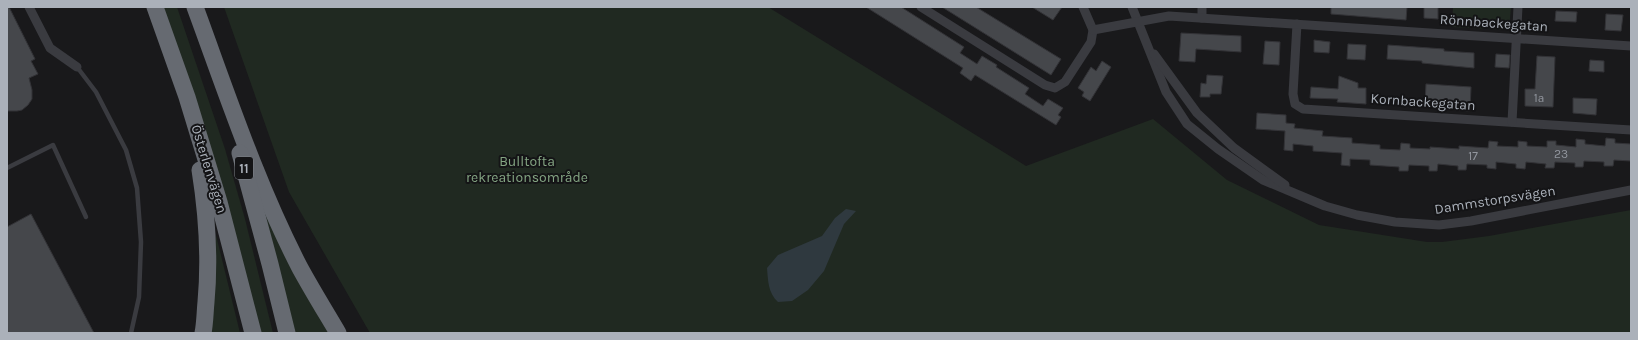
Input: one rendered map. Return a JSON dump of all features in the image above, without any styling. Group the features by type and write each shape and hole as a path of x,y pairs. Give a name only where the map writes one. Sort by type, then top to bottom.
{"highway":[{"name":"Österlenvägen","path":"155,7 187,97 219,202 253,333"},
{"name":"11","path":"191,7 209,56 237,142 287,333"},
{"path":"194,7 261,182 282,230 300,268 338,333"},
{"path":"187,97 206,205 208,282 203,333"}],"street":[{"path":"29,7 50,48 77,67"},
{"path":"921,7 1045,85 1055,88 1065,82 1091,42 1093,30 1083,7"},
{"name":"Dammstorpsvägen","path":"1132,7 1144,41 1166,92 1187,124 1218,149 1263,180 1326,206 1357,215 1395,222 1439,225 1631,190"},
{"path":"1202,7 1202,18"},
{"path":"1512,122 1518,7"},
{"name":"Rönnbackegatan","path":"1093,30 1169,16 1631,46"},
{"name":"Kornbackegatan","path":"1297,24 1293,94 1295,104 1303,109 1631,130"},
{"name":"Dammstorpsvägen","path":"1144,41 1198,113 1234,148 1296,193"}],"lane":[{"path":"77,67 96,92 126,150 137,188 141,242 139,297 131,333"},
{"path":"7,168 52,145 86,217"}],"green space":[{"path":"163,7 177,7 225,149 245,219 273,333 260,333"},
{"name":"Bulltofta rekreationsområde","path":"224,7 768,7 1026,166 1153,119 1227,180 1319,225 1427,242 1442,242 1489,236 1631,210 1631,333 370,333 289,192"},
{"path":"1453,7 1511,7 1509,30 1452,27"},
{"path":"267,209 333,333 294,333 263,211"},
{"path":"216,235 240,333 208,333"}],"shaded area":[{"path":"846,209 856,211 844,224 824,271 808,290 792,301 778,302 770,290 767,268 778,255 822,236 835,218"}],"building":[{"path":"7,7 9,7 35,59 31,61 38,74 29,78 32,90 32,99 22,110 17,111 7,111"},
{"path":"866,7 901,7 964,47 960,53 977,64 982,56 997,65 996,67 1029,88 1025,94 1043,106 1048,99 1063,108 1058,115 1061,117 1056,125 975,75 971,81 960,73 963,68"},
{"path":"942,7 976,7 1061,59 1051,75"},
{"path":"1032,7 1062,7 1053,20"},
{"path":"1331,7 1407,7 1406,20 1331,14"},
{"path":"1424,7 1438,7 1438,19 1424,18"},
{"path":"1556,11 1577,12 1576,22 1555,21"},
{"path":"1606,14 1623,15 1621,31 1605,30"},
{"path":"1181,33 1241,36 1241,52 1196,49 1195,62 1179,61"},
{"path":"1314,40 1330,42 1329,53 1314,52"},
{"path":"1265,41 1280,42 1279,65 1263,64"},
{"path":"1348,44 1366,45 1365,60 1347,59"},
{"path":"1388,45 1444,49 1444,51 1474,53 1474,68 1422,63 1422,61 1387,59"},
{"path":"1496,54 1510,55 1509,68 1495,67"},
{"path":"1537,56 1555,57 1553,107 1525,106 1525,89 1535,89"},
{"path":"1590,60 1604,61 1604,72 1589,71"},
{"path":"1102,61 1111,67 1090,101 1082,96 1084,92 1078,88 1091,67 1096,71"},
{"path":"1207,75 1223,76 1221,94 1210,94 1210,97 1200,97 1201,83 1206,84"},
{"path":"1339,76 1358,83 1358,88 1366,88 1366,104 1337,102 1338,99 1310,98 1311,87 1338,89"},
{"path":"1426,84 1471,87 1470,111 1455,110 1455,107 1425,105"},
{"path":"1573,98 1597,99 1596,115 1573,113"},
{"path":"1257,113 1286,115 1286,123 1295,124 1294,128 1323,131 1322,136 1352,138 1352,143 1380,145 1380,149 1400,150 1401,143 1410,144 1410,148 1430,149 1430,147 1459,149 1459,146 1488,148 1489,141 1498,142 1497,146 1518,147 1518,141 1527,142 1527,146 1547,147 1547,141 1556,141 1556,145 1576,147 1576,139 1585,140 1585,144 1605,146 1606,138 1615,139 1615,143 1631,144 1631,161 1614,160 1613,166 1604,166 1604,162 1584,161 1583,167 1575,167 1575,163 1555,162 1554,168 1545,168 1546,164 1526,162 1525,169 1516,168 1516,164 1496,162 1496,169 1487,168 1487,165 1467,164 1466,170 1458,170 1458,166 1438,164 1437,171 1429,171 1429,166 1409,165 1408,171 1399,171 1399,167 1370,165 1370,160 1350,159 1350,166 1341,165 1342,153 1313,151 1313,146 1293,144 1293,151 1284,150 1285,131 1256,129"},
{"path":"31,214 94,333 7,333 7,227"}]}
